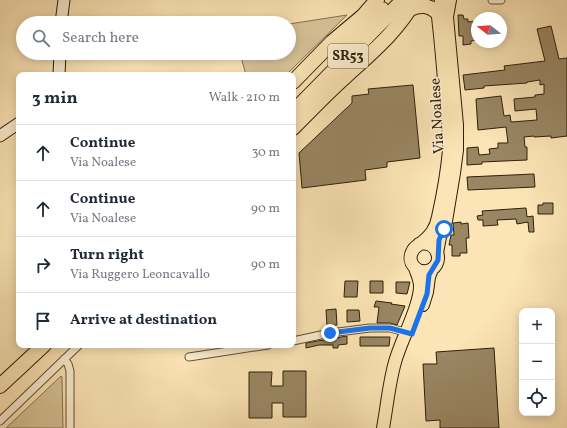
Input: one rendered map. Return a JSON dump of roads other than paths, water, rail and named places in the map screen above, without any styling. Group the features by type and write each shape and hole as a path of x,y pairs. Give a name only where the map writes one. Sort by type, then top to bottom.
{"highway":[{"path":"296,79 332,42 363,16 377,0"},
{"path":"296,125 384,41 404,2 434,9 440,6"},
{"name":"SR53","path":"296,96 404,2"},
{"name":"SR53","path":"296,109 404,2"},
{"path":"0,375 29,348"},
{"path":"0,386 41,348"}],"main road":[{"name":"Via Noalese","path":"437,253 440,237 446,221 457,150 457,125 447,17 450,0"},
{"name":"Via Noalese","path":"419,244 430,235 436,224 449,151 449,130 440,6"},
{"path":"384,428 392,371 408,333 427,294 429,277 436,264 438,256 432,246 428,244 419,244 410,256 412,263 416,268 420,290 408,333 401,365 391,428"},
{"path":"416,268 423,271 432,269"}],"street":[{"path":"62,16 64,0"},
{"path":"492,0 502,0"},
{"path":"59,72 60,60"},
{"path":"0,136 16,124"},
{"path":"296,340 330,333 370,328 390,328 408,333"},
{"path":"0,421 76,348"},
{"path":"189,358 250,348"},
{"path":"64,359 68,364 70,371 70,428"}]}
